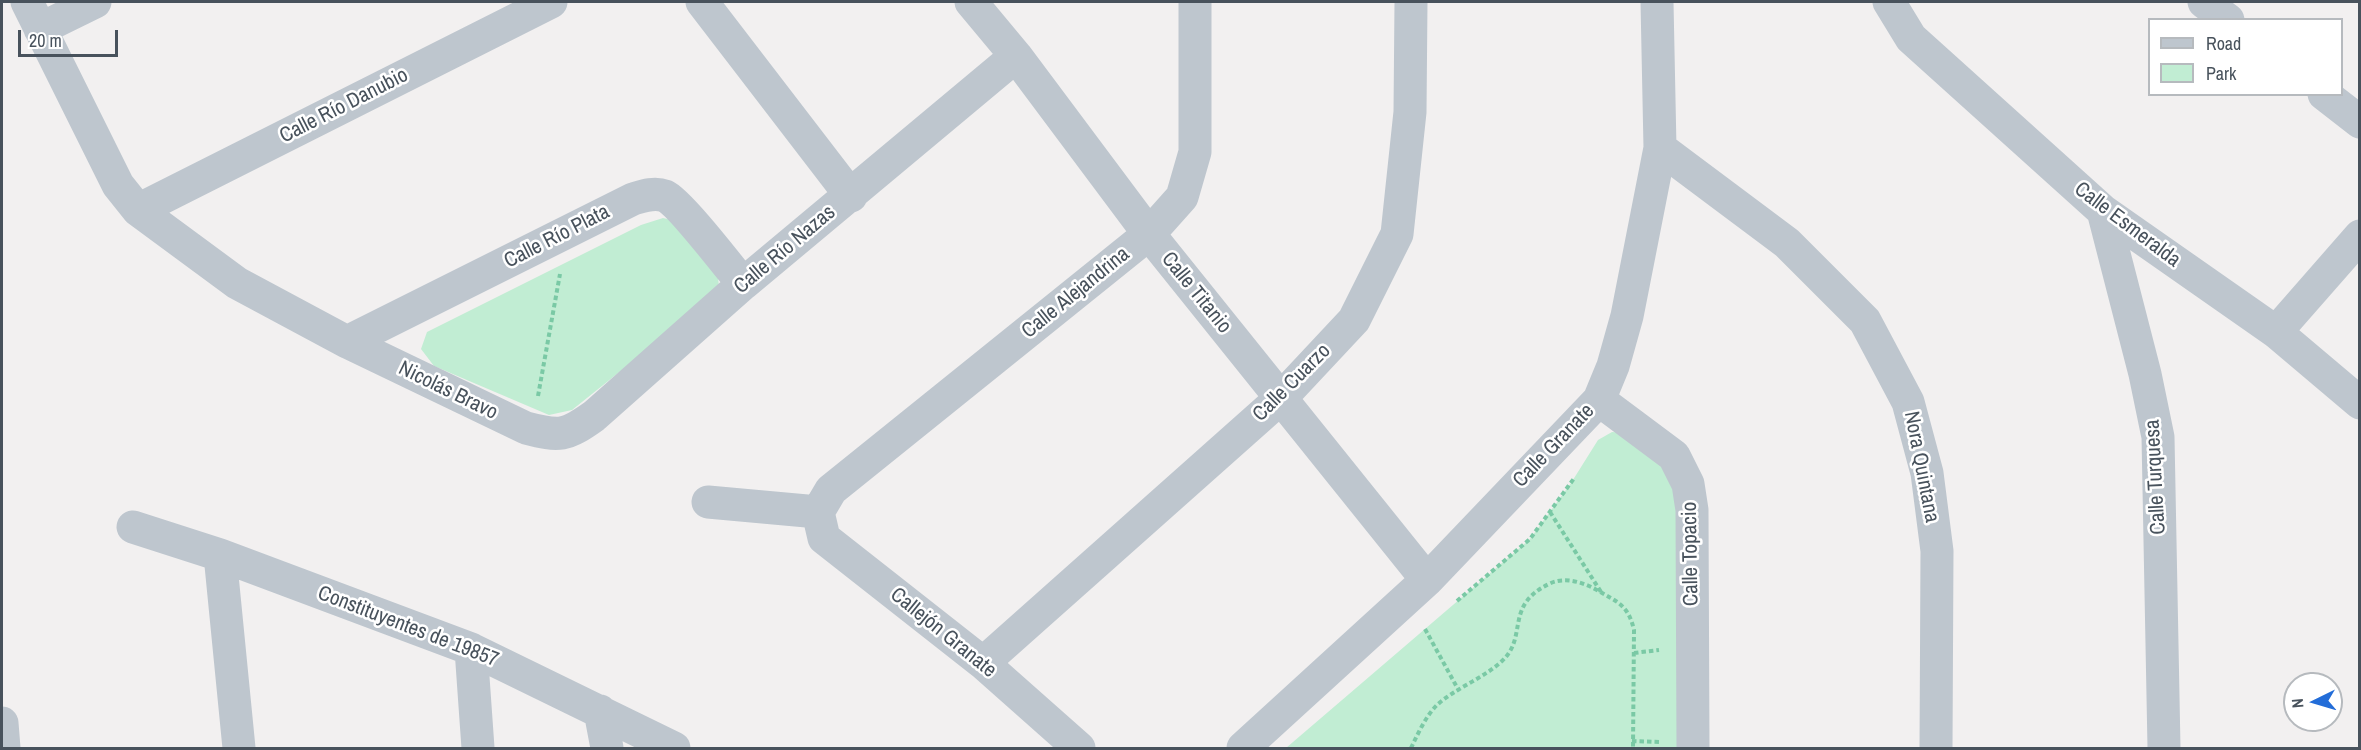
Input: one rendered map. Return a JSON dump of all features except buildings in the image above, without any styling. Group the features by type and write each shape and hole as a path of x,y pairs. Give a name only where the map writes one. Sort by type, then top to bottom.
{"street":[{"path":"33,15 95,2"},
{"name":"Calle Río Danubio","path":"138,210 550,2"},
{"path":"702,2 851,196"},
{"name":"Calle Alejandrina","path":"818,512 831,490 1149,234 1182,197 1195,152 1195,2"},
{"name":"Calle Cuarzo","path":"983,663 1281,398 1354,320 1397,234 1410,112 1411,2"},
{"name":"Calle Granate","path":"1242,748 1427,580 1599,400 1613,366 1627,316 1660,148 1657,2"},
{"name":"Calle Esmeralda","path":"1889,2 1911,38 2103,212 2276,332 2360,403"},
{"path":"2204,2 2225,18"},
{"name":"Calle Titanio","path":"981,8 1149,234 1427,580"},
{"name":"Nicolás Bravo","path":"33,15 118,185 138,210 237,282 347,342 526,428 551,435"},
{"name":"Calle Río Nazas","path":"551,435 572,431 594,416 743,284 1016,57"},
{"path":"2327,96 2360,122"},
{"name":"Nora Quintana","path":"1660,148 1786,243 1865,321 1908,402 1927,473 1937,551 1936,748"},
{"name":"Calle Río Plata","path":"347,342 633,199 649,194 666,196 679,207 743,284"},
{"name":"Calle Turquesa","path":"2103,212 2145,374 2158,437 2163,748"},
{"path":"2276,332 2360,236"},
{"name":"Calle Topacio","path":"1599,400 1674,456 1688,484 1692,510 1693,748"},
{"path":"708,502 818,512"},
{"name":"Callejón Granate","path":"818,512 824,538 983,663 1079,748"},
{"name":"Constituyentes de 19857","path":"133,527 220,555 471,649 674,748"},
{"path":"220,555 239,748"},
{"path":"471,649 478,748"},
{"path":"600,711 607,748"},
{"path":"2,723 4,748"}],"path":[{"path":"538,398 562,264"},
{"path":"1451,606 1530,539 1577,474"},
{"path":"1550,512 1601,593"},
{"path":"1411,748 1421,726 1437,705 1502,662 1510,652 1520,614 1528,597 1556,581 1569,580 1601,593 1630,613 1634,630 1633,748"},
{"path":"1416,636 1434,621"},
{"path":"1425,629 1459,692"}],"green space":[{"path":"663,218 676,221 718,277 719,287 713,297 572,410 549,415 434,366 421,349 427,332 641,225"},
{"path":"1612,432 1629,433 1651,449 1678,485 1685,748 1286,748 1530,539 1571,483 1598,440"}]}
